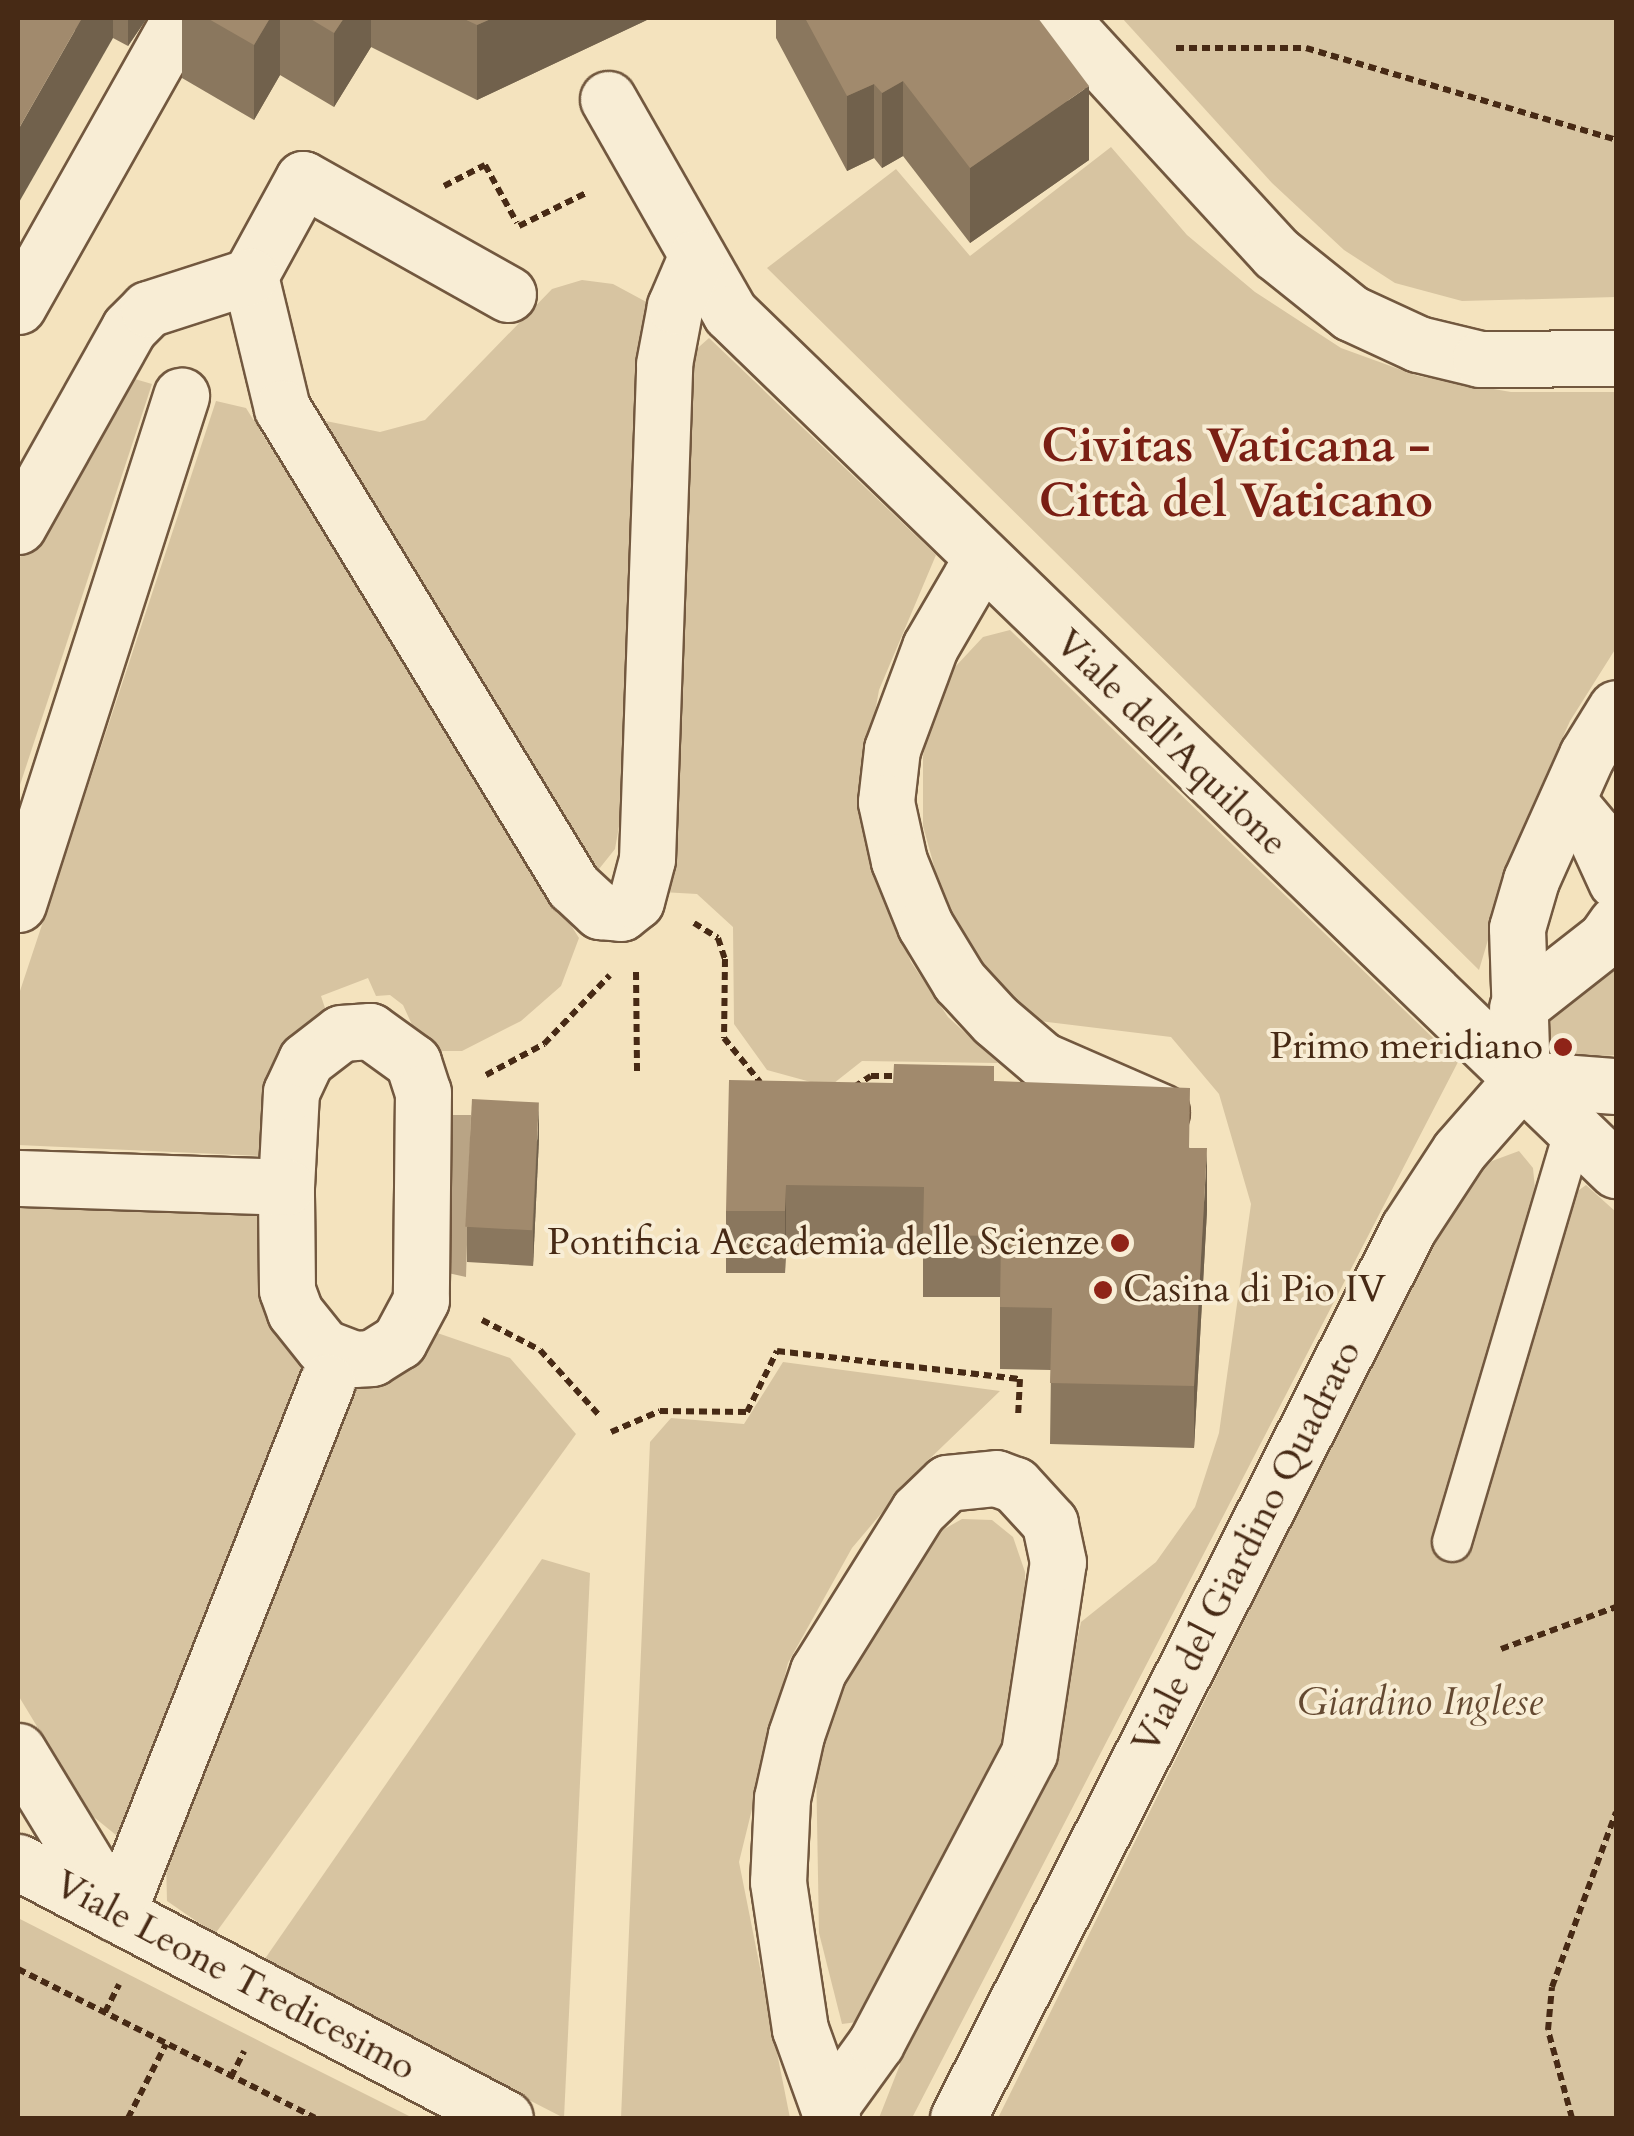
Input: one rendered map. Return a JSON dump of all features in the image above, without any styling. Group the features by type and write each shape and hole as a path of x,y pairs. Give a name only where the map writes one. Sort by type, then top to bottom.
{"street":[{"path":"18,306 180,18"},
{"path":"1060,18 1276,253 1351,312 1418,344 1480,359 1616,358"},
{"name":"Viale dell'Aquilone","path":"608,99 730,313 980,561 1616,1170"},
{"path":"508,294 303,179 250,276 282,408 573,886 609,914 657,910 647,859 664,364 675,306 696,257"},
{"path":"18,526 128,328 148,309 250,276"},
{"path":"18,904 181,396"},
{"path":"980,561 930,647 892,749 886,802 899,861 950,967 995,1020 1042,1060 1109,1094 1181,1118"},
{"path":"1616,708 1587,756 1570,804 1531,880 1518,928 1517,1008 1522,1078 1616,1086"},
{"path":"1570,804 1594,833 1616,881"},
{"path":"1517,1008 1616,922"},
{"path":"370,1031 394,1043 413,1062 423,1092 421,1300 386,1351 372,1358 338,1356 295,1312 287,1290 286,1188 291,1092 306,1060 341,1034 370,1031"},
{"name":"Viale del Giardino Quadrato","path":"958,2118 1408,1229 1459,1152 1522,1078"},
{"path":"18,1178 286,1188"},
{"path":"117,1914 327,1382"},
{"path":"976,1476 1015,1485 1050,1522 1058,1562 1029,1753 876,2043 831,2113 800,2029 778,1882 782,1798 796,1735 818,1671 934,1492 976,1476"},
{"path":"18,1751 117,1914"},
{"name":"Viale Leone Tredicesimo","path":"18,1862 504,2118"}],"lane":[{"path":"1452,1542 1574,1130"}],"path":[{"path":"1098,60 1168,48 1306,48 1616,140"},
{"path":"484,165 518,227 643,164"},
{"path":"637,1072 657,910 718,938 725,959 724,1038 757,1082 776,1087"},
{"path":"468,1081 544,1044 592,995"},
{"path":"845,1094 871,1076 908,1076"},
{"path":"462,1312 540,1350 598,1416"},
{"path":"611,1432 660,1411 747,1412 777,1350 1020,1380 1015,1485"},
{"path":"1501,1649 1616,1607"},
{"path":"1572,2118 1548,2030 1552,1987 1616,1812"},
{"path":"18,1969 314,2118"},
{"path":"105,2012 124,1974"},
{"path":"231,2076 251,2038"},
{"path":"128,2118 166,2044"}],"green space":[{"path":"1122,18 1616,18 1616,297 1462,301 1395,283 1344,250 1272,183"},
{"path":"1111,147 1187,235 1255,292 1341,348 1418,376 1511,392 1616,392 1616,648 1570,721 1520,833 1479,970 767,268 896,169 970,256"},
{"path":"582,280 613,284 652,305 621,815 615,849 599,869 590,869 316,419 380,432 425,420 552,289"},
{"path":"709,338 936,555 879,690 858,807 875,876 911,962 948,1017 998,1063 862,1061 829,1087 767,1070 734,1024 733,927 697,894 662,892 691,354"},
{"path":"121,375 152,384 18,791 18,561"},
{"path":"216,401 246,408 579,938 561,986 521,1021 462,1051 424,1051 403,1005 390,995 376,996 368,978 321,996 329,1020 261,1156 18,1145 18,997"},
{"path":"1010,630 1458,1062 912,2118 879,2118 919,2016 1051,1764 1081,1622 1156,1562 1195,1507 1219,1433 1251,1204 1219,1094 1171,1037 1031,1020 979,960 942,895 923,826 923,756 936,702 955,667 983,637"},
{"path":"1616,951 1616,1055 1567,1059 1540,1033 1581,974"},
{"name":"Giardino Inglese","path":"1519,1151 1533,1168 1538,1220 1586,1185 1616,1212 1616,2118 998,2118 1428,1250 1462,1188 1492,1161"},
{"path":"18,1200 262,1211 311,1349 134,1825 116,1835 90,1814 18,1695"},
{"path":"417,1326 510,1358 576,1434 215,1934 167,1901 166,1859 356,1380"},
{"path":"783,1362 1000,1391 918,1470 852,1548 788,1663 739,1862 790,2118 621,2118 650,1442 671,1418 744,1424"},
{"path":"962,1519 992,1520 1013,1537 1025,1572 1025,1615 1002,1742 986,1788 857,2022 842,2024 819,1933 816,1761 844,1674 903,1575 939,1532"},
{"path":"542,1559 590,1573 564,2118 262,1963"},
{"path":"18,1918 269,2046 413,2118 18,2118"}],"shaded area":[{"path":"452,1115 471,1115 466,1277 439,1271 443,1123"}],"building":[{"path":"18,18 82,18 18,130"},
{"path":"207,18 270,18 254,45"},
{"path":"309,18 344,18 334,33"},
{"path":"462,18 493,18 477,25"},
{"path":"805,18 1038,18 1089,86 970,168 903,81 882,93 874,84 847,96"},
{"path":"894,1064 994,1066 994,1081 1190,1088 1189,1148 1207,1148 1194,1386 1050,1383 1052,1308 1000,1307 1001,1236 923,1235 924,1187 786,1185 785,1211 726,1211 729,1080 893,1083"},
{"path":"472,1099 539,1103 532,1230 465,1227"}],"place":[{"name":"Primo meridiano","path":"1563,1047"},
{"name":"Pontificia Accademia delle Scienze","path":"1120,1243"},
{"name":"Casina di Pio IV","path":"1103,1290"}],"district":[{"name":"Civitas Vaticana - Città del Vaticano","path":"1236,472"}]}
